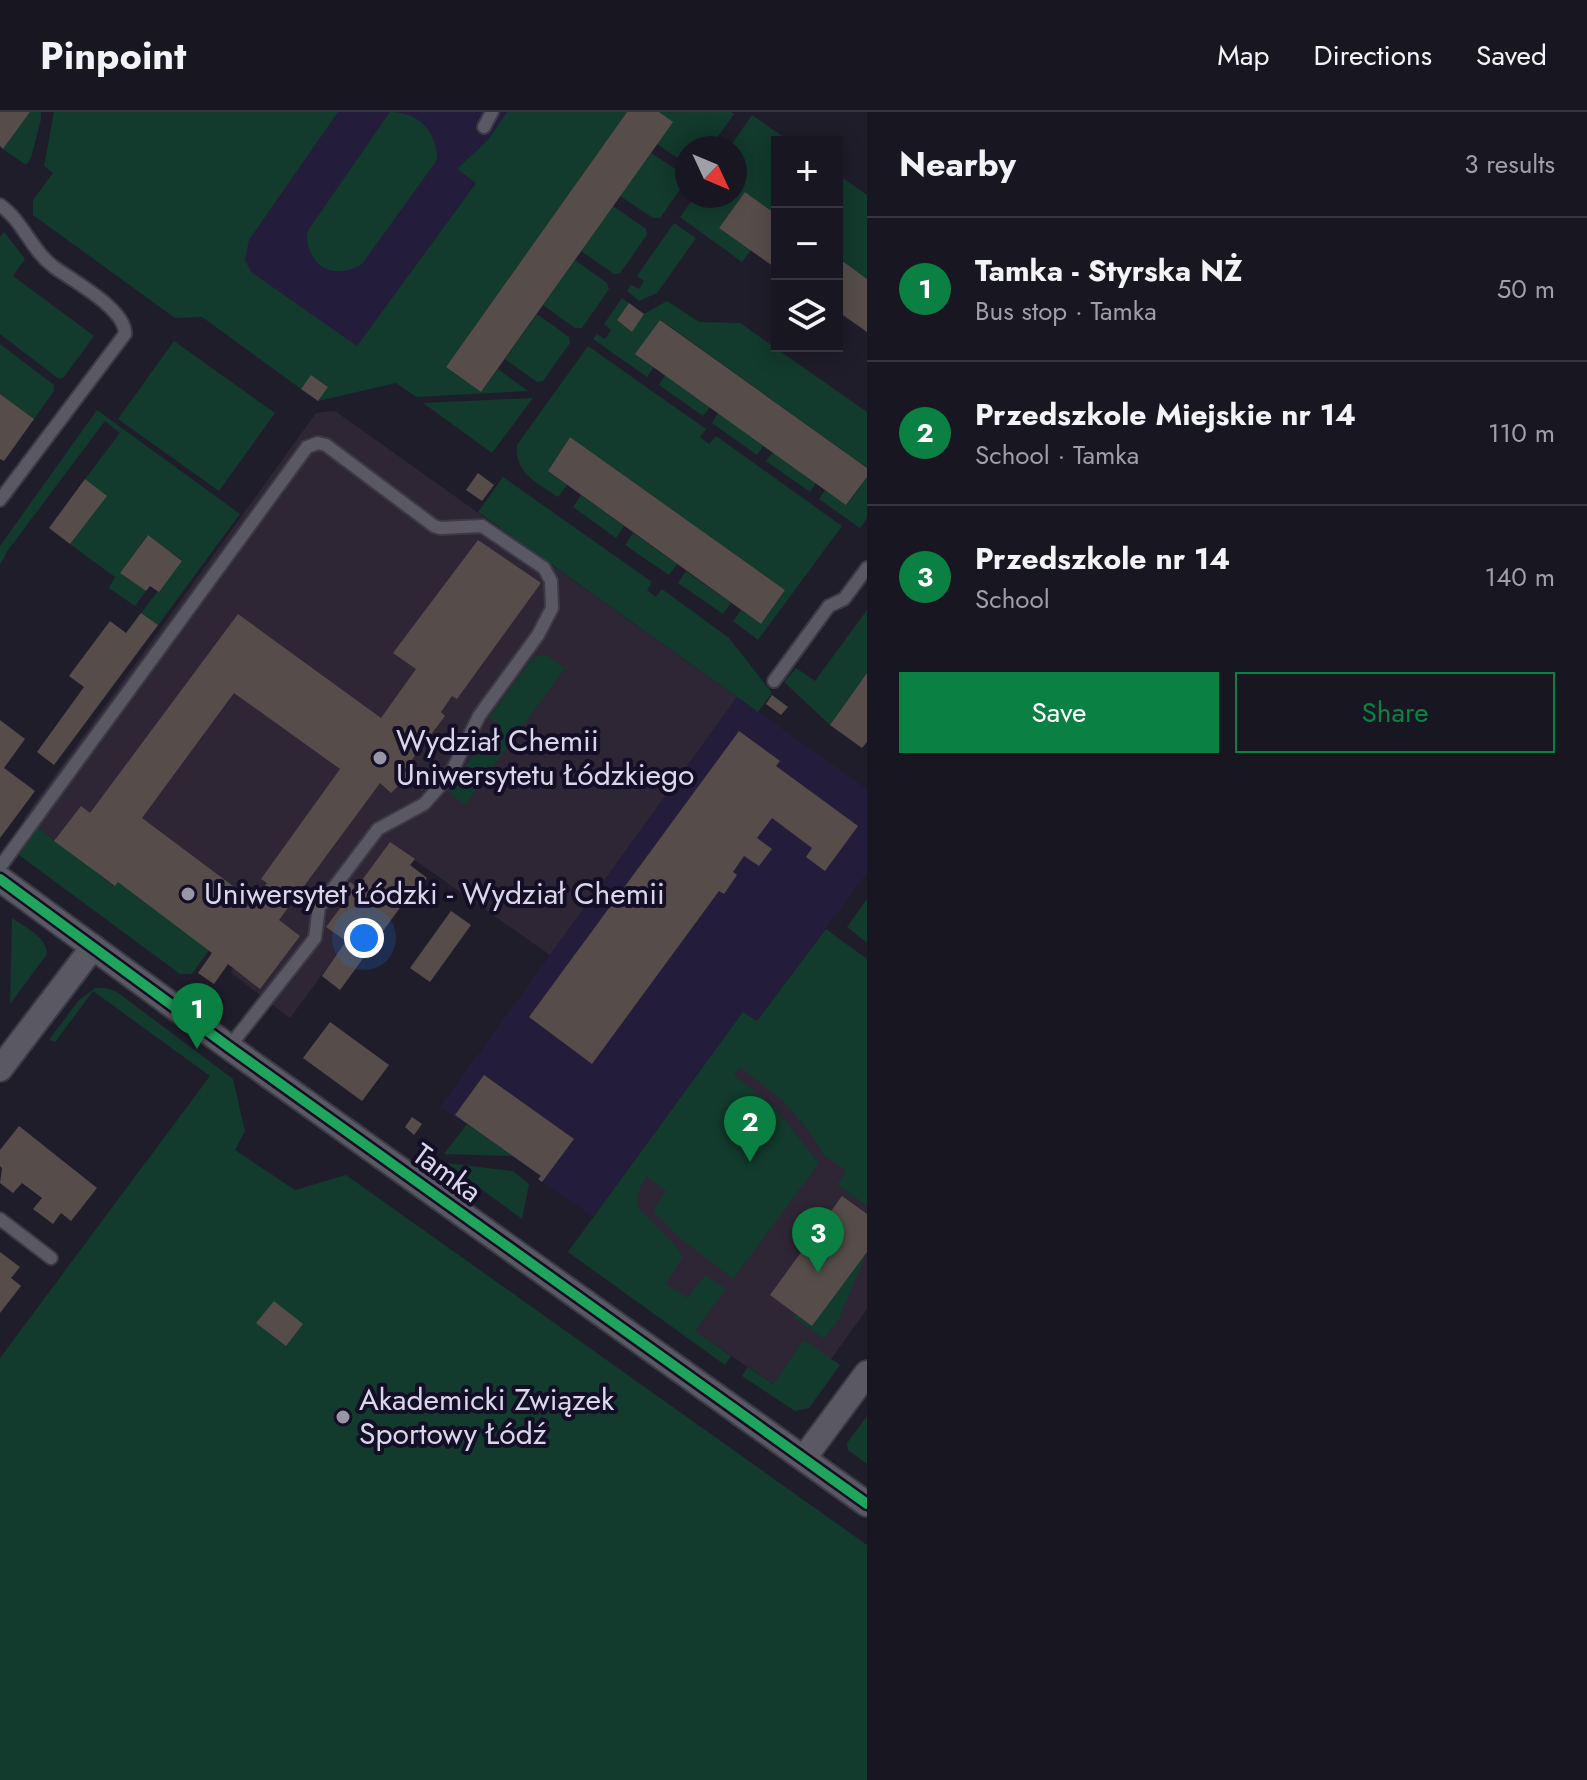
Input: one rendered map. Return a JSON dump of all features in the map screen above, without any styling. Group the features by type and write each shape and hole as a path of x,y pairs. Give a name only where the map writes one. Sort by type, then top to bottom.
{"street":[{"name":"Tamka","path":"0,879 867,1504"},
{"path":"0,1069 93,947"},
{"path":"804,1458 867,1373"}],"lane":[{"path":"484,127 492,112"},
{"path":"0,205 15,216 49,263 116,312 125,327 125,334 0,500"},
{"path":"0,867 307,447 318,443 326,445 434,526 482,526 544,568 551,581 552,608 538,635 479,716 450,775 424,804 378,829 319,907 315,938 229,1047"},
{"path":"774,681 829,606 844,599 867,568"},
{"path":"0,1219 51,1258"}],"shaded area":[{"path":"109,112 527,112 318,401 202,317 175,318 33,215"},
{"name":"Wydział Chemii Uniwersytetu Łódzkiego","path":"335,411 737,697 550,955 409,856 290,1018 231,973 233,968 24,818 316,413"},
{"path":"737,697 867,789 867,873 756,1022 743,1012 593,1217 440,1107"},
{"path":"743,1012 867,1106 867,1309 800,1402 571,1248"}],"green space":[{"path":"30,112 41,112 41,119 31,158 26,165 3,149"},
{"path":"54,112 338,112 249,240 245,260 251,272 357,346 476,183 457,169 488,140 507,112 627,112 446,367 481,392 498,369 528,391 416,397 396,383 318,401 327,386 311,375 301,389 202,317 175,318 33,215 33,200 53,173 44,166"},
{"path":"390,112 410,116 424,126 434,141 437,160 362,264 341,271 323,267 311,253 307,232"},
{"path":"659,112 734,114 718,136 675,136 675,156 657,144"},
{"path":"752,115 782,136 771,136 771,211 747,193 747,136 737,136"},
{"path":"651,153 675,169 675,197 660,218 653,218 620,196"},
{"path":"843,178 867,195 867,279 843,261"},
{"path":"613,206 646,229 647,235 620,273 614,274 581,251"},
{"path":"686,208 733,208 719,228 751,250 742,262 680,217"},
{"path":"674,223 696,238 657,293 639,301 627,291 631,285 639,289 644,281 637,276"},
{"path":"4,232 25,259 13,276 94,336 64,377 59,379 0,334 0,237"},
{"path":"575,260 607,283 609,289 582,328 575,328 543,305"},
{"path":"622,298 629,303 617,320 632,331 644,314 667,301 699,322 740,323 771,345 771,352 781,352 867,412 867,468 661,320 636,353 654,367 647,377 593,339 597,334 605,339 611,330 604,324"},
{"path":"537,314 569,337 570,343 543,381 537,382 505,359"},
{"path":"174,341 275,413 219,491 118,419"},
{"path":"0,344 54,385 54,391 34,419 0,394"},
{"path":"588,346 706,429 700,437 709,444 716,436 842,526 758,640 733,621 741,610 761,624 785,590 570,437 548,471 567,485 558,497 523,470 517,445"},
{"path":"665,375 710,407 703,416 659,385"},
{"path":"533,398 492,453 423,403"},
{"path":"97,410 240,514 158,625 141,613 182,560 147,535 120,573 146,591 135,606 109,588 115,577 70,544 85,479 120,433 105,421 0,565 0,546"},
{"path":"718,413 764,445 757,455 712,423"},
{"path":"773,452 816,483 810,492 766,461"},
{"path":"503,477 652,582 647,590 656,597 662,589 729,638 772,693 758,712 478,512"},
{"path":"867,477 867,518 860,528 819,499 825,490 847,505"},
{"path":"581,495 624,526 616,538 573,507"},
{"path":"633,533 677,564 669,575 625,545"},
{"path":"686,571 731,603 723,614 678,583"},
{"path":"867,610 867,673 830,725 784,682 796,668 815,681"},
{"path":"548,656 565,668 465,805 451,795 450,787 497,723 489,718 531,660"},
{"path":"38,828 114,886 118,882 209,950 192,974 180,974 19,855"},
{"path":"867,899 867,943 847,927"},
{"path":"12,918 43,942 47,954 10,1004"},
{"path":"826,929 867,959 867,1206 837,1184 846,1171 824,1155 806,1127 782,1100 740,1067 734,1075 774,1107 819,1163 733,1279 680,1238 653,1211 666,1191 647,1177 639,1192 639,1209 683,1257 666,1284 688,1298 705,1275 726,1289 695,1331 731,1356 725,1365 568,1252 743,1012 757,1021"},
{"name":"Akademicki Związek Sportowy Łódź","path":"95,988 117,992 233,1079 245,1131 235,1150 295,1190 346,1175 867,1545 867,1780 0,1780 0,1358 210,1076 93,991 55,1042 49,1040 78,1001"},
{"path":"467,1124 513,1156 444,1154"},
{"path":"446,1163 513,1171 529,1184 522,1219"},
{"path":"867,1252 839,1319 824,1339 793,1317"},
{"path":"804,1340 840,1365 809,1408 795,1411 742,1376 748,1367 773,1384"},
{"path":"867,1416 867,1464 848,1450 847,1443"}],"building":[{"path":"0,112 30,112 3,149 0,146"},
{"path":"627,112 659,112 673,122 481,392 446,367"},
{"path":"747,193 771,211 771,265 719,228 733,208 747,208"},
{"path":"843,261 867,279 867,332 843,315"},
{"path":"629,303 644,314 632,332 617,320"},
{"path":"660,320 867,468 867,477 846,505 635,354"},
{"path":"311,375 328,387 318,401 301,389"},
{"path":"0,394 34,419 4,461 0,459"},
{"path":"570,437 785,590 761,624 548,471"},
{"path":"478,473 494,485 482,501 466,490"},
{"path":"85,479 107,496 70,544 49,528"},
{"path":"148,535 182,561 159,592 150,586 146,591 120,573"},
{"path":"478,540 541,583 457,699 452,696 441,712 445,716 404,770 409,775 391,793 380,783 279,920 300,936 260,989 228,964 214,984 198,973 212,953 118,882 115,886 54,841 81,806 90,813 238,614 381,718 416,669 393,653","holes":["234,693 340,769 261,879 267,883 253,901 142,818"]},
{"path":"141,613 158,625 54,765 37,752 84,687 69,676 110,621 126,633"},
{"path":"867,673 867,742 862,748 830,725"},
{"path":"772,695 788,707 781,715 766,704"},
{"path":"0,720 25,739 4,768 35,791 0,838"},
{"path":"739,731 780,761 776,766 858,826 825,871 806,857 812,848 772,818 757,838 772,849 759,866 744,856 733,872 737,875 724,894 719,891 592,1064 529,1017"},
{"path":"390,842 415,859 410,865 427,878 421,886 418,883 340,990 322,976 346,941 326,927 350,895 343,890 350,882 357,887"},
{"path":"451,911 471,925 430,982 410,968"},
{"path":"330,1022 389,1065 362,1101 303,1058"},
{"path":"484,1075 574,1139 542,1182 538,1179 541,1176 455,1115"},
{"path":"412,1117 422,1124 414,1135 405,1127"},
{"path":"19,1126 97,1188 71,1221 61,1213 53,1224 33,1209 42,1198 22,1183 13,1193 0,1183 0,1150"},
{"path":"842,1196 867,1214 867,1252 812,1326 770,1295"},
{"path":"0,1252 20,1267 11,1278 21,1286 0,1313"},
{"path":"274,1301 303,1324 286,1346 256,1323"}],"cycle path":[{"path":"0,879 867,1504"}],"place":[{"name":"Wydział Chemii Uniwersytetu Łódzkiego","path":"380,758"},
{"name":"Uniwersytet Łódzki - Wydział Chemii","path":"188,894"},
{"name":"Tamka - Styrska NŻ","path":"197,1049"},
{"name":"Przedszkole Miejskie nr 14","path":"750,1162"},
{"name":"Przedszkole nr 14","path":"818,1273"},
{"name":"Akademicki Związek Sportowy Łódź","path":"343,1417"}]}
